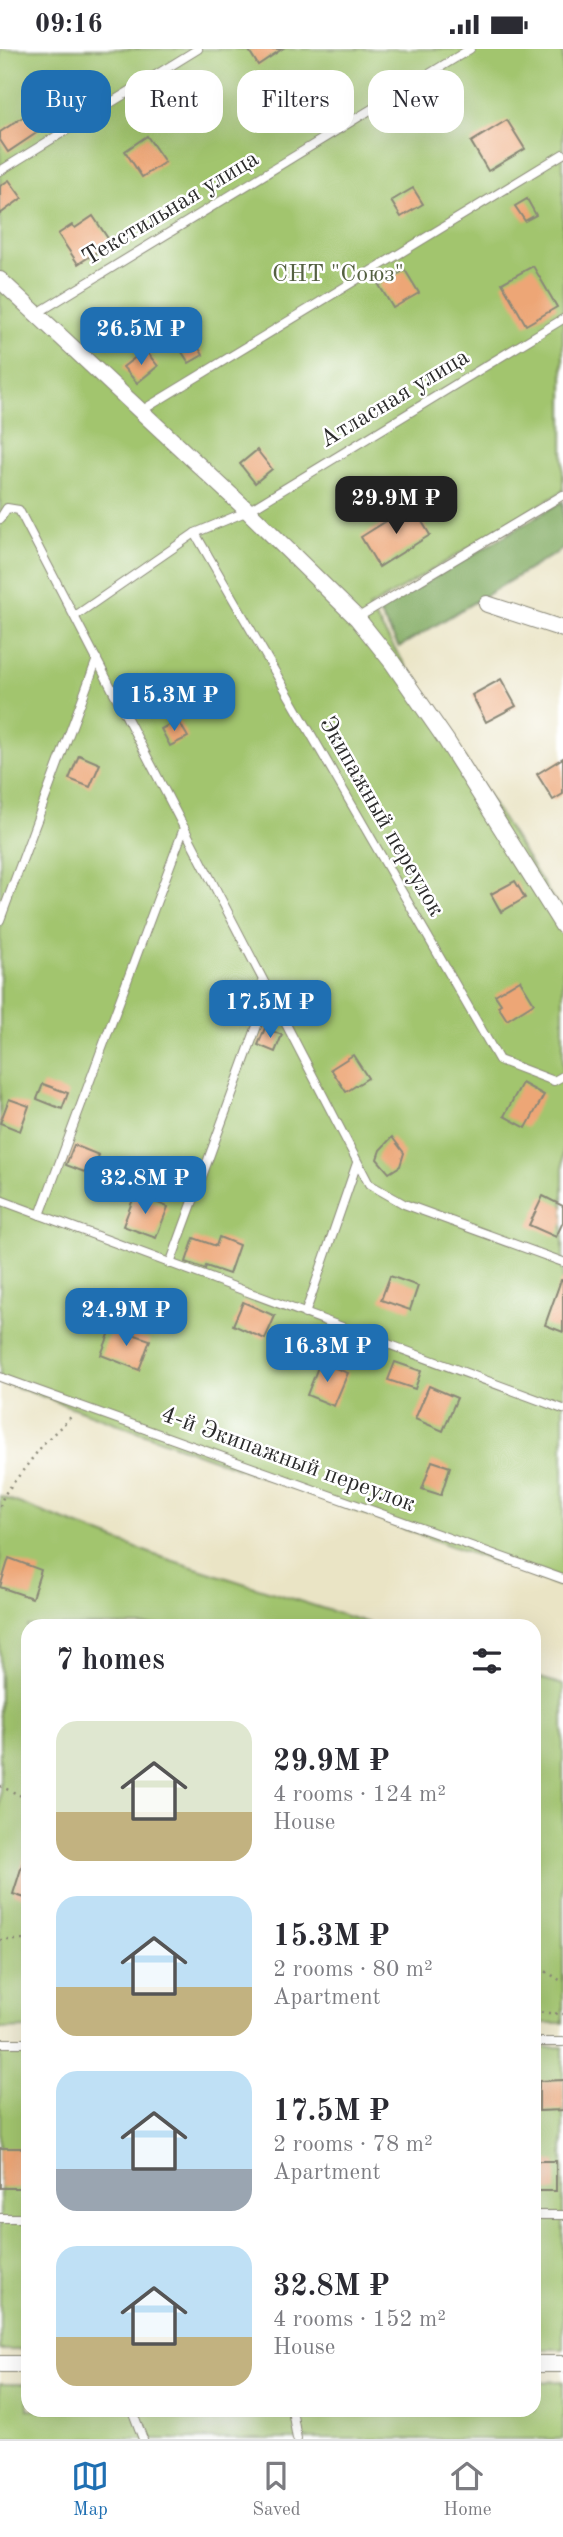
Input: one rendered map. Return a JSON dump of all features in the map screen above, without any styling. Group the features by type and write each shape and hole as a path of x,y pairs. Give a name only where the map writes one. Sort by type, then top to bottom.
{"street":[{"path":"0,280 248,511 357,618 392,662 446,740 563,926"},
{"path":"487,604 563,629"},
{"path":"0,2364 21,2364"},
{"path":"541,2364 563,2364"}],"lane":[{"path":"0,171 198,49"},
{"name":"Текстильная улица","path":"36,314 470,49"},
{"path":"140,411 563,154"},
{"name":"Атласная улица","path":"75,616 194,533 248,511 563,319"},
{"path":"357,618 563,495"},
{"path":"0,519 7,508 19,510 369,1184 382,1194 404,1204 563,1262"},
{"name":"Экипажный переулок","path":"194,533 499,1060 554,1080 563,1076"},
{"path":"0,920 97,659"},
{"path":"40,1215 184,828"},
{"path":"170,1264 269,993"},
{"path":"305,1314 357,1163"},
{"path":"0,1201 563,1409"},
{"name":"4-й Экипажный переулок","path":"0,1377 563,1579"},
{"path":"541,2042 563,2042"},
{"path":"0,2043 21,2043"},
{"path":"541,2215 563,2215"},
{"path":"0,2218 21,2218"},
{"path":"135,2417 143,2439"},
{"path":"293,2417 297,2439"}],"path":[{"path":"0,1506 4,1495 45,1442 82,1406"},
{"path":"0,1786 21,1796"},
{"path":"0,1940 21,1940"},
{"path":"541,1968 563,1982"},
{"path":"541,2012 563,2014"}],"green space":[{"name":"СНТ \"Союз\"","path":"0,49 563,49 563,491 369,608 563,915 563,1587 0,1381"},
{"path":"563,501 563,549 399,647 378,611"},
{"path":"0,1496 155,1555 356,1619 21,1619 21,2028 0,2029"},
{"path":"541,1678 563,1685 563,2023 541,2023"},
{"path":"563,2047 563,2349 541,2349 541,2048"},
{"path":"0,2051 21,2051 21,2350 0,2350"},
{"path":"563,2381 563,2439 0,2439 0,2384 21,2384 21,2417 541,2417 541,2382"}],"building":[{"path":"248,49 282,49 258,65"},
{"path":"21,118 21,133 36,133 8,152 0,140 0,132"},
{"path":"507,120 525,149 488,171 471,142"},
{"path":"147,136 165,162 142,177 125,151"},
{"path":"9,180 22,198 0,214 0,186"},
{"path":"413,188 423,204 401,217 391,201"},
{"path":"527,199 536,215 525,221 515,206"},
{"path":"93,216 111,243 78,264 58,234 72,225 75,228"},
{"path":"533,266 557,307 526,325 502,283"},
{"path":"405,270 419,293 393,308 379,285"},
{"path":"194,340 203,355 189,363 180,349"},
{"path":"145,350 158,366 137,383 123,367"},
{"path":"257,450 272,469 255,483 240,464"},
{"path":"412,505 430,535 379,567 361,537"},
{"path":"501,679 516,706 486,722 472,695"},
{"path":"178,720 188,737 170,746 161,729"},
{"path":"79,755 100,764 90,787 69,779"},
{"path":"563,758 563,794 553,800 537,774"},
{"path":"515,881 525,898 501,912 491,894"},
{"path":"520,980 534,1003 507,1020 495,995"},
{"path":"265,1028 282,1035 275,1052 258,1045"},
{"path":"353,1055 368,1078 346,1092 331,1069"},
{"path":"522,1083 544,1095 526,1128 504,1116"},
{"path":"43,1084 68,1093 62,1109 37,1099"},
{"path":"9,1099 29,1106 20,1131 0,1123"},
{"path":"392,1137 404,1153 400,1166 389,1173 377,1159 380,1150"},
{"path":"74,1145 99,1155 92,1175 66,1165"},
{"path":"135,1194 168,1207 156,1238 123,1226"},
{"path":"543,1196 563,1206 563,1222 556,1237 529,1225"},
{"path":"219,1237 239,1245 229,1274 186,1262 194,1238 216,1246"},
{"path":"390,1276 418,1286 410,1310 381,1300"},
{"path":"563,1280 563,1332 545,1325"},
{"path":"243,1302 275,1316 265,1339 233,1325"},
{"path":"112,1327 150,1340 139,1370 101,1355"},
{"path":"320,1362 348,1373 334,1406 307,1395"},
{"path":"395,1362 421,1371 415,1389 388,1380"},
{"path":"429,1386 457,1398 443,1431 415,1419"},
{"path":"432,1461 450,1467 441,1495 422,1489"},
{"path":"9,1558 41,1570 32,1598 0,1587"},
{"path":"21,1869 21,1897 13,1894"},
{"path":"563,2080 563,2110 541,2111 541,2081"},
{"path":"0,2148 21,2148 21,2188 0,2188"},
{"path":"541,2161 556,2161 556,2191 541,2191"}]}
